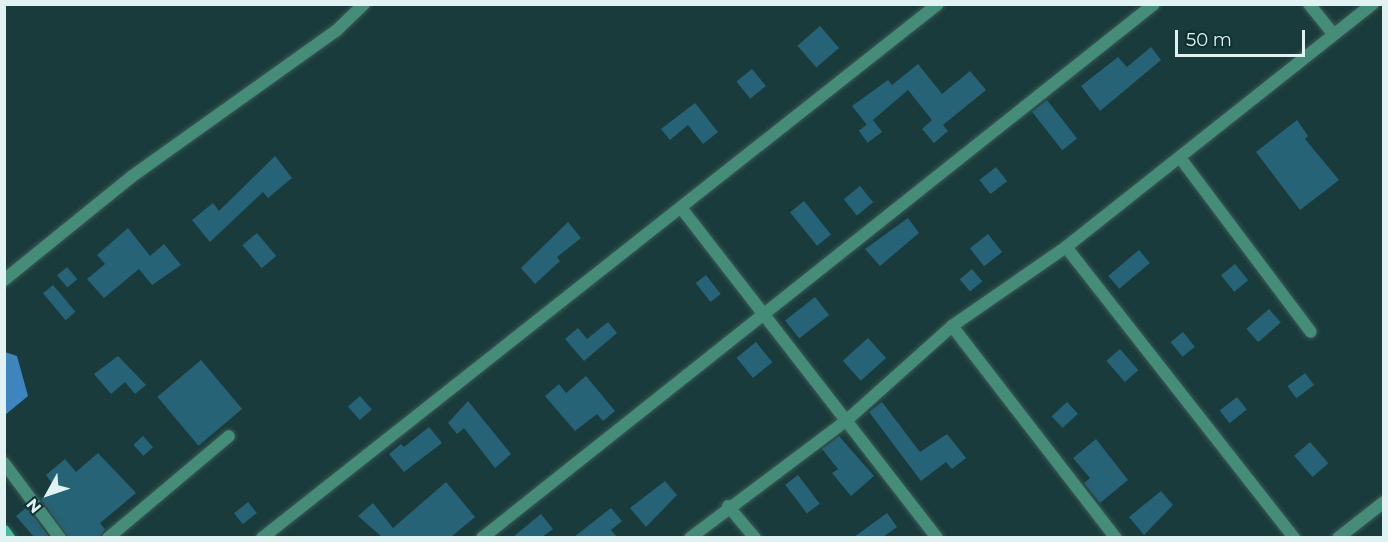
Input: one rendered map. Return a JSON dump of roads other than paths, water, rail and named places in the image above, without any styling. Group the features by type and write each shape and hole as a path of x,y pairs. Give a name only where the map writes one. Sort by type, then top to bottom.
{"main road":[{"path":"4,531 9,537"}],"street":[{"path":"4,280 131,177 336,31 364,4"},
{"path":"262,537 682,209 938,4"},
{"path":"482,537 764,311 1154,4"},
{"path":"1310,4 1333,34"},
{"path":"690,537 728,506 847,420 952,326 1066,247 1181,159 1373,4"},
{"path":"1181,159 1311,332"},
{"path":"682,209 764,311 937,537"},
{"path":"1066,247 1294,537"},
{"path":"952,326 1116,537"},
{"path":"108,537 229,436"},
{"path":"4,463 60,537"},
{"path":"1338,537 1383,502"},
{"path":"728,506 755,537"}],"water":[{"path":"5,352 17,356 28,396 5,415"}]}
